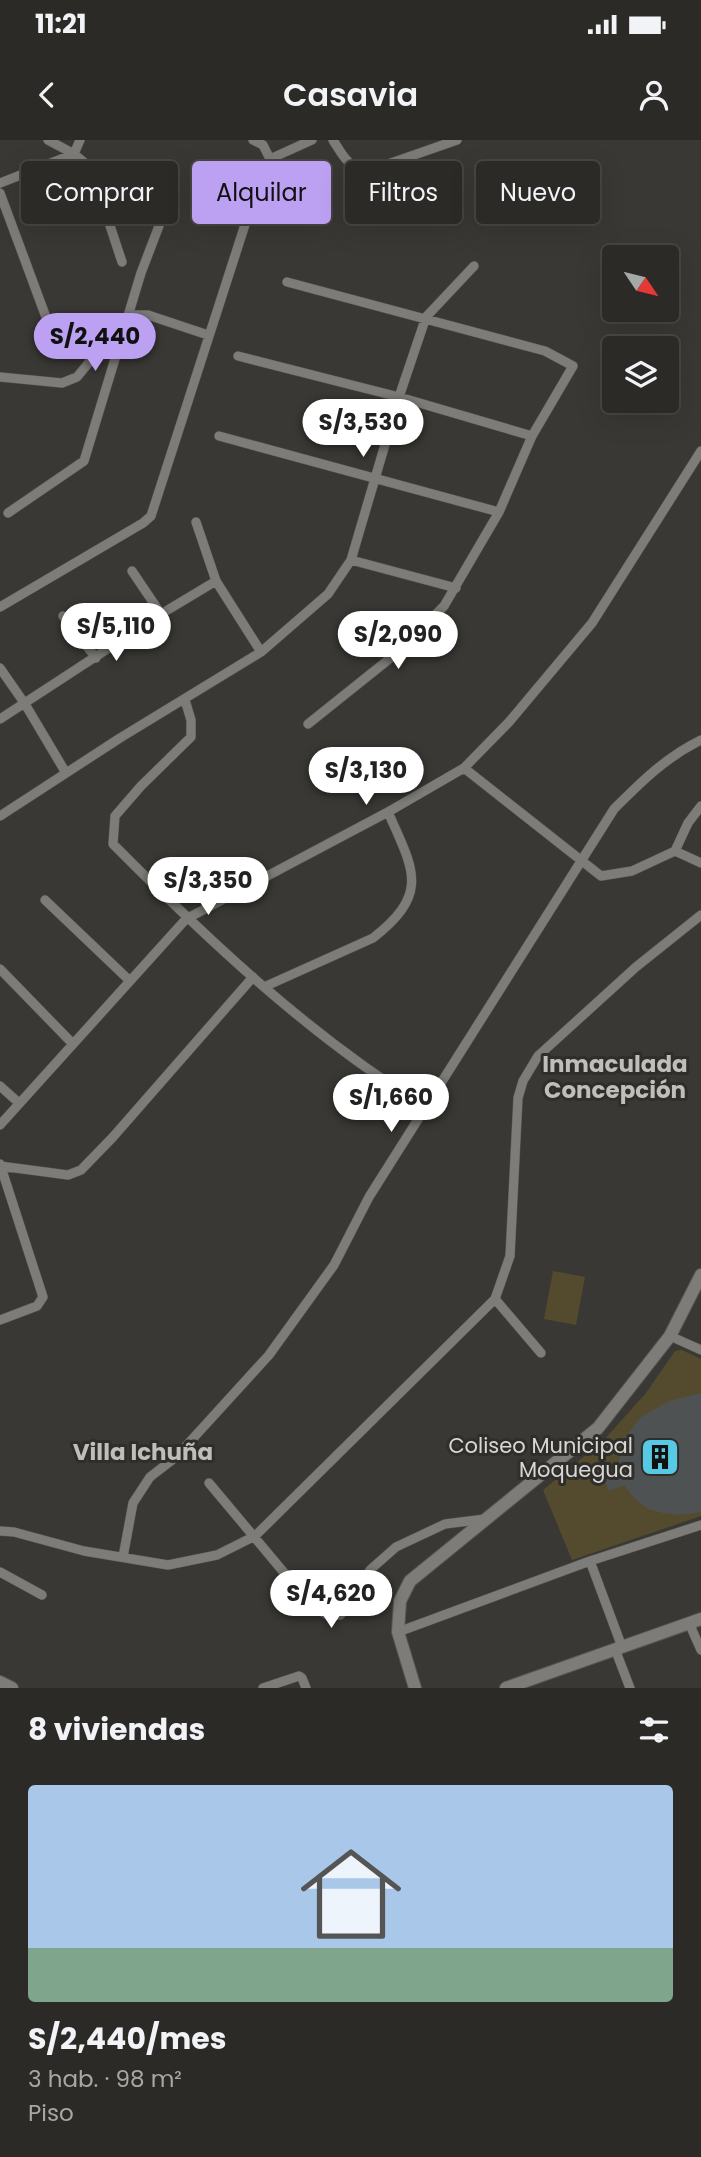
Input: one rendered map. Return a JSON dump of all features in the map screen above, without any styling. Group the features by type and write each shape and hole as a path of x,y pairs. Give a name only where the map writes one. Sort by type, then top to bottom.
{"street":[{"path":"48,140 74,154 91,168 122,262"},
{"path":"0,183 74,154 80,140"},
{"path":"253,140 263,145 270,159"},
{"path":"0,607 151,516 261,175 270,159 312,140"},
{"path":"333,140 347,163 371,170 457,140"},
{"path":"0,193 50,328"},
{"path":"8,513 84,461 128,315 160,224"},
{"path":"0,816 261,652 328,594 351,560 399,397 426,317 474,266"},
{"path":"287,282 426,317 545,351 573,366 532,436 499,512 444,607 398,652 308,724"},
{"path":"128,315 148,315 208,335"},
{"path":"0,377 62,383 77,377 128,315"},
{"path":"238,356 399,397 532,436"},
{"path":"219,436 499,512"},
{"path":"0,1125 186,919 387,813 464,768 509,722 592,623 701,451"},
{"path":"196,522 216,581 261,652"},
{"path":"351,560 456,588"},
{"path":"132,571 161,614"},
{"path":"0,719 216,581"},
{"path":"63,616 96,658"},
{"path":"0,668 25,704 66,774"},
{"path":"185,700 191,720 191,737 141,786 116,816 113,844 186,919 253,978 381,1079 425,1107"},
{"path":"123,1557 133,1503 150,1477 176,1457 270,1355 334,1265 369,1197 614,809 657,766 701,740"},
{"path":"464,768 601,876 632,871 675,851 688,823 701,806"},
{"path":"264,987 373,938 387,927 412,893 413,878 408,858 387,813"},
{"path":"675,851 701,863"},
{"path":"45,900 130,981"},
{"path":"0,1531 14,1532 84,1551 168,1565 217,1555 255,1536 495,1299 510,1256 517,1098 523,1081 538,1056 636,967 701,915"},
{"path":"0,969 72,1043"},
{"path":"0,1320 37,1306 43,1297 1,1165 68,1175 80,1170 113,1137 253,978"},
{"path":"0,1086 19,1103"},
{"path":"415,1688 398,1632 400,1601 410,1581 598,1428 670,1336 701,1275"},
{"path":"495,1299 541,1353"},
{"path":"670,1336 701,1350"},
{"path":"209,1483 312,1606 327,1615 340,1615 351,1605 370,1570 397,1547 445,1524 485,1519"},
{"path":"398,1632 590,1561 701,1525"},
{"path":"590,1561 630,1688"},
{"path":"0,1572 42,1595"},
{"path":"506,1688 695,1621 701,1650"},
{"path":"263,1688 299,1676 306,1688"},
{"path":"538,1676 544,1688"},
{"path":"0,1682 12,1688"}],"shaded area":[{"path":"553,1271 585,1277 576,1325 544,1319"},
{"path":"682,1350 701,1359 701,1516 572,1560 543,1490 603,1441 646,1393 675,1351"}],"building":[{"name":"Coliseo Municipal Moquegua","path":"701,1393 701,1512 678,1515 663,1513 648,1509 633,1497 624,1485 609,1491 602,1473 618,1467 623,1440 641,1417 669,1401"}],"place":[{"name":"Coliseo Municipal Moquegua","path":"660,1457"}],"district":[{"name":"Inmaculada Concepción","path":"615,1077"},
{"name":"Villa Ichuña","path":"143,1452"}]}
